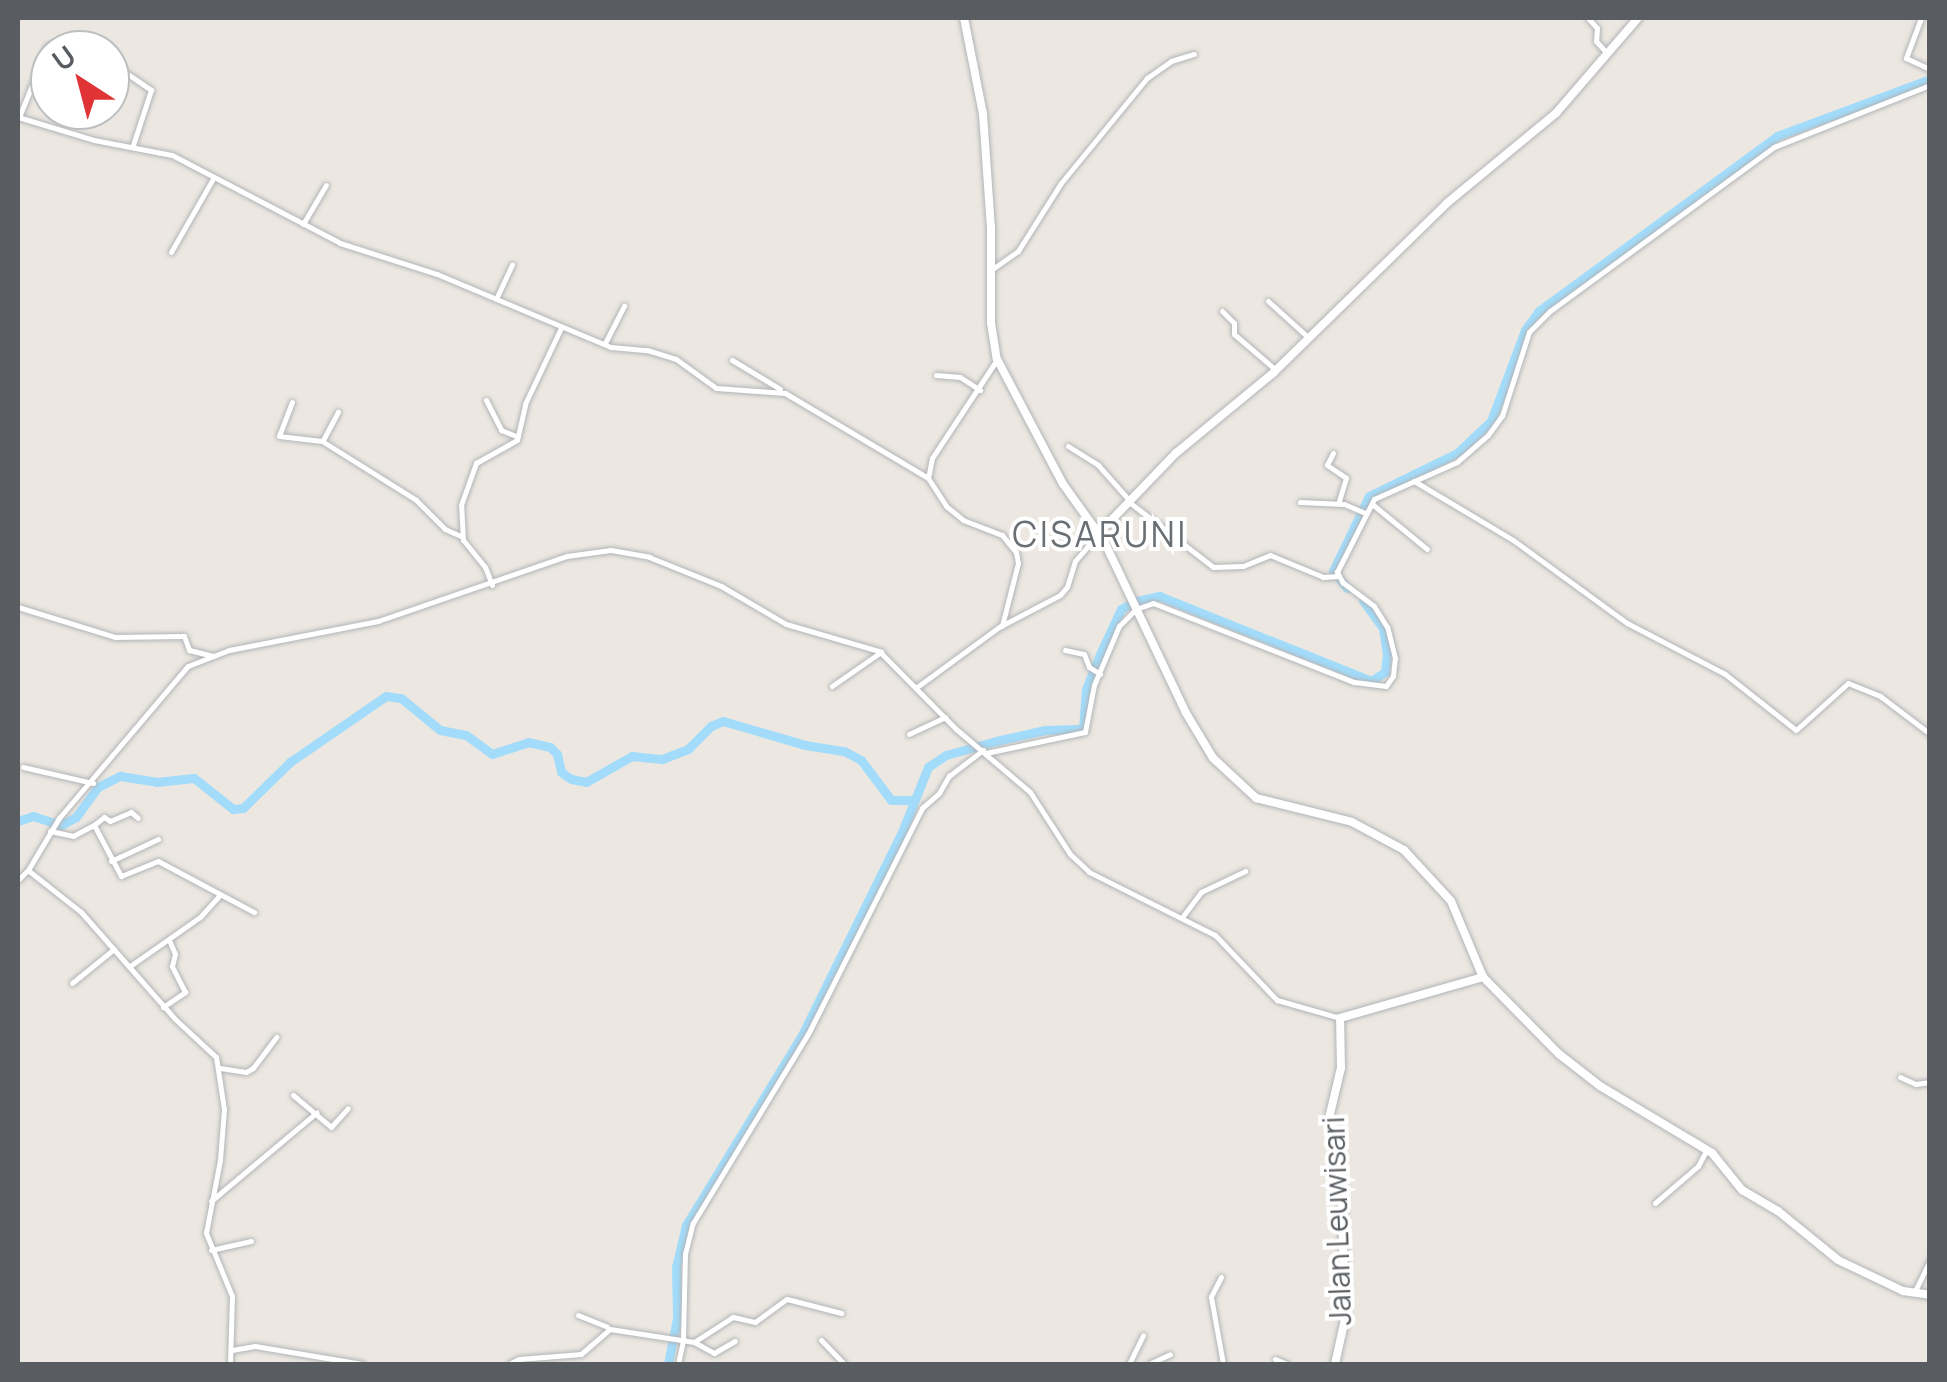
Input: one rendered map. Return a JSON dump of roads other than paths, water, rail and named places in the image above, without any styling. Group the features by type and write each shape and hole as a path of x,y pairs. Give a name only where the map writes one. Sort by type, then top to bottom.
{"main road":[{"path":"964,18 983,114 992,270 991,323 997,358 1064,484 1098,534 1186,712 1224,772 1256,798 1337,817 1404,850 1451,901 1483,978 1550,1046 1644,1114 1706,1150 1742,1190 1778,1210 1838,1260 1914,1294 1930,1295"},
{"path":"1098,534 1176,454 1276,370 1448,203 1556,113 1638,18"},
{"path":"1340,1018 1483,978"},
{"name":"Jalan Leuwisari","path":"1335,1364 1346,1319 1341,1161 1330,1122 1341,1068 1340,1018"}],"street":[{"path":"1588,18 1598,28 1596,42 1606,52"},
{"path":"1922,18 1906,58 1930,69"},
{"path":"992,270 1018,251 1061,183 1147,78 1171,60 1194,54"},
{"path":"130,76 151,90 133,145"},
{"path":"1338,576 1338,566 1360,511 1458,462 1495,427 1530,332 1550,311 1774,147 1930,85"},
{"path":"30,89 18,117 94,140 172,154 353,248 438,274 604,344 676,359 716,388 784,392"},
{"path":"171,252 214,177"},
{"path":"303,224 326,185"},
{"path":"496,299 512,265"},
{"path":"1268,300 1308,338"},
{"path":"604,344 624,306"},
{"path":"1222,311 1234,322 1234,334 1276,370"},
{"path":"492,585 461,536 460,508 473,468 483,458 514,444 525,404 561,328"},
{"path":"928,478 932,458 980,390 997,358"},
{"path":"732,360 928,478 946,506 963,520 1002,535 1016,552 1018,563 1002,626"},
{"path":"936,375 960,376 980,390"},
{"path":"486,400 500,430 518,436"},
{"path":"292,402 278,434 322,441 416,500 445,529 461,536"},
{"path":"322,441 338,412"},
{"path":"1068,446 1098,465 1130,501 1213,567 1244,566 1270,555 1328,578 1338,576"},
{"path":"1333,453 1327,466 1346,478 1338,504"},
{"path":"1414,482 1513,540 1627,623 1725,674 1796,730 1848,683 1880,696 1930,734"},
{"path":"1300,502 1338,504 1360,511"},
{"path":"1371,503 1427,550"},
{"path":"917,688 1002,626 1060,595 1068,587 1075,560 1098,534"},
{"path":"18,880 59,818 93,783 182,670 214,656 378,621 582,552 625,552 721,586 786,624 865,644 880,652 945,718 1030,792 1070,854 1089,872 1215,935 1277,1000 1340,1018"},
{"path":"678,1364 676,1341 685,1254 693,1223 808,1034 922,808 940,793 949,776 981,749 1085,732 1095,672 1134,605 1159,604 1331,674 1381,688 1395,670 1387,627 1374,606 1338,576"},
{"path":"18,607 126,639 184,636 189,650 214,656"},
{"path":"1064,650 1084,654 1095,672"},
{"path":"832,686 880,652"},
{"path":"910,734 945,718"},
{"path":"23,768 93,783"},
{"path":"51,829 72,836 104,817 110,821 131,812 138,818"},
{"path":"94,825 122,876 158,861 254,912"},
{"path":"111,861 158,839"},
{"path":"28,870 81,912 163,1007 214,1054 220,1068 222,1140 206,1232 210,1250 232,1296 233,1364"},
{"path":"1183,916 1201,892 1244,871"},
{"path":"130,966 200,917 220,895"},
{"path":"163,1007 184,993 173,968 175,954 169,940"},
{"path":"72,982 114,948"},
{"path":"220,1068 246,1072 276,1038"},
{"path":"1900,1076 1916,1084 1930,1082"},
{"path":"292,1096 334,1127 348,1108"},
{"path":"209,1203 316,1112"},
{"path":"1655,1202 1698,1166 1706,1150"},
{"path":"210,1250 251,1241"},
{"path":"1914,1294 1930,1260"},
{"path":"1221,1277 1210,1297 1223,1364"},
{"path":"694,1342 733,1316 757,1321 784,1300 842,1313"},
{"path":"578,1315 610,1329 694,1342 714,1352 735,1341"},
{"path":"510,1364 520,1359 581,1354 610,1329"},
{"path":"1129,1364 1143,1334"},
{"path":"821,1340 844,1364"},
{"path":"232,1350 255,1346 363,1364"},
{"path":"1148,1364 1170,1354"},
{"path":"1276,1359 1287,1364"}],"waterway":[{"path":"1347,588 1333,571 1369,496 1457,453 1491,421 1525,330 1539,311 1777,136 1930,79"},
{"path":"668,1364 677,1318 676,1267 686,1225 802,1035 902,832 928,767 946,755 996,741 1045,730 1083,729 1086,689 1101,652 1121,609 1137,601 1159,596 1371,681 1385,672 1387,654 1383,628 1363,600"},
{"path":"18,821 33,816 61,825 76,817 98,787 120,776 156,782 194,778 233,809 243,808 290,762 386,696 401,698 440,730 466,735 492,754 528,742 550,747 557,754 561,772 586,782 632,756 662,759 688,749 711,726 723,721 805,745 844,751 861,760 891,800 914,800"}],"district":[{"name":"CISARUNI","path":"1100,534"}]}
